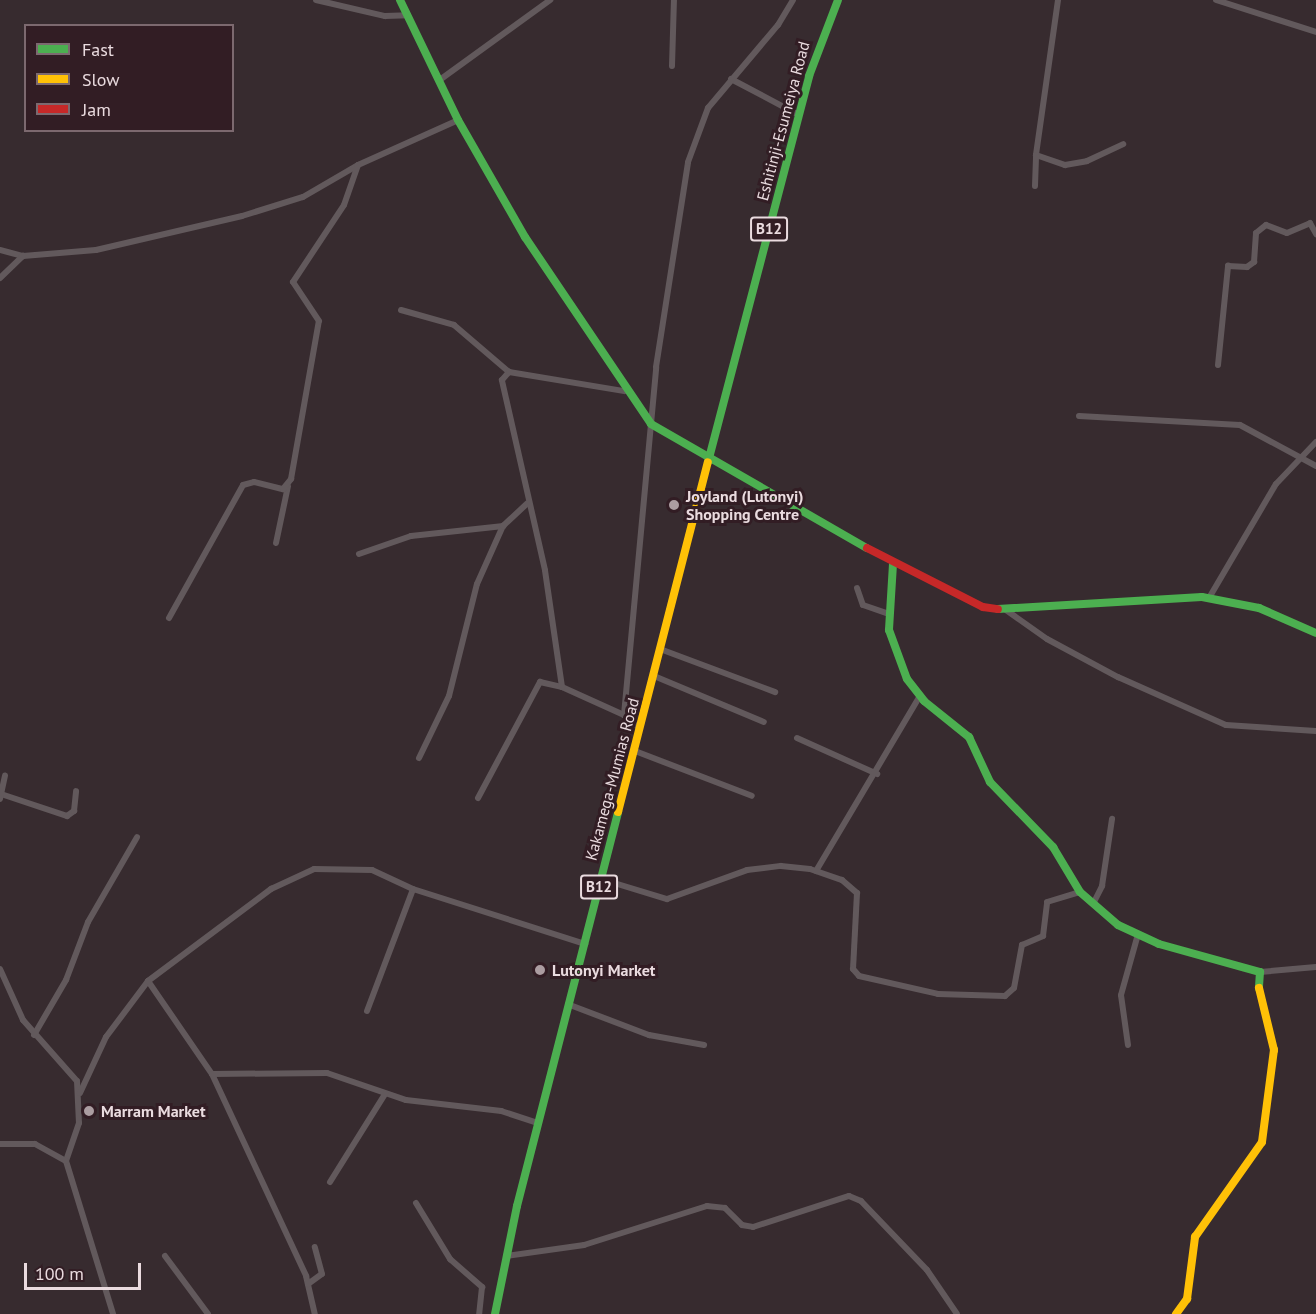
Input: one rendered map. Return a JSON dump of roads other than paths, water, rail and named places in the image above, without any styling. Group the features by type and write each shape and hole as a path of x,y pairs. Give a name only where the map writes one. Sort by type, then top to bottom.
{"main road":[{"path":"400,0 441,79 458,120 525,237 624,391 651,424 708,461 893,564 983,608 1006,610 1176,596 1209,598 1259,608 1316,633"},
{"name":"Eshitinji-Esumeiya Road","path":"708,461 799,115 838,0"},
{"name":"Kakamega-Mumias Road","path":"495,1314 538,1123 708,461"},
{"path":"893,564 889,614 897,660 920,696 969,737 990,782 1053,847 1080,892 1118,925 1138,934 1260,972 1258,985 1274,1050 1262,1142 1195,1238 1187,1299 1176,1314"}],"street":[{"path":"316,0 385,16 409,15"},
{"path":"441,79 550,0"},
{"path":"672,66 674,0"},
{"path":"624,715 651,424 688,162 708,108 778,25 793,0"},
{"path":"1035,186 1036,155 1058,0"},
{"path":"1216,0 1316,32"},
{"path":"731,80 799,115"},
{"path":"0,250 23,256 96,250 242,216 303,197 357,165 458,120"},
{"path":"1036,155 1065,165 1123,144"},
{"path":"276,543 319,331 317,312 293,282 344,205 357,165"},
{"path":"1218,365 1228,266 1247,267 1254,262 1256,233 1266,225 1287,233 1316,219"},
{"path":"1307,224 1316,234"},
{"path":"0,278 23,256"},
{"path":"401,310 454,325 510,372 624,391"},
{"path":"510,372 502,384 521,457 527,504 545,570 562,687"},
{"path":"1079,416 1228,422 1301,456 1316,466"},
{"path":"1209,598 1249,524 1301,456 1316,442"},
{"path":"169,618 243,485 254,482 278,489 288,486"},
{"path":"419,758 449,696 477,584 503,526 527,504"},
{"path":"359,554 411,536 503,526"},
{"path":"857,588 863,605 889,614"},
{"path":"1006,610 1098,667 1226,725 1316,731"},
{"path":"660,649 775,692"},
{"path":"654,676 764,722"},
{"path":"478,798 517,733 540,682 562,687 624,715 640,729"},
{"path":"816,871 877,774 920,696"},
{"path":"796,738 877,774"},
{"path":"635,751 752,796"},
{"path":"5,776 1,796 67,816 74,809 76,791"},
{"path":"1094,902 1102,886 1112,819"},
{"path":"34,1035 66,980 88,922 137,837"},
{"path":"601,879 667,899 747,870 781,866 816,871 842,880 857,893 852,959 856,973 938,994 1011,993 1021,947 1040,939 1044,933 1047,902 1080,892"},
{"path":"113,1314 66,1161 79,1122 81,1094 106,1037 148,981 271,889 314,869 372,870 413,889 585,944"},
{"path":"367,1011 413,889"},
{"path":"1128,1045 1121,995 1138,934"},
{"path":"1260,972 1316,967"},
{"path":"0,969 34,1035 72,1072 81,1094"},
{"path":"148,981 212,1074 308,1284 315,1314"},
{"path":"570,1005 649,1035 704,1045"},
{"path":"212,1074 327,1073 385,1094 419,1103 501,1111 538,1123"},
{"path":"330,1182 385,1094"},
{"path":"0,1144 35,1144 66,1161"},
{"path":"507,1256 584,1245 707,1206 725,1208 742,1225 753,1227 849,1196 861,1201 927,1270 957,1314"},
{"path":"416,1203 450,1259 482,1287 479,1314"},
{"path":"308,1284 322,1274 315,1247"},
{"path":"165,1256 208,1314"}],"place":[{"name":"Joyland (Lutonyi) Shopping Centre","path":"674,505"},
{"name":"Lutonyi Market","path":"540,970"},
{"name":"Marram Market","path":"89,1111"}]}
